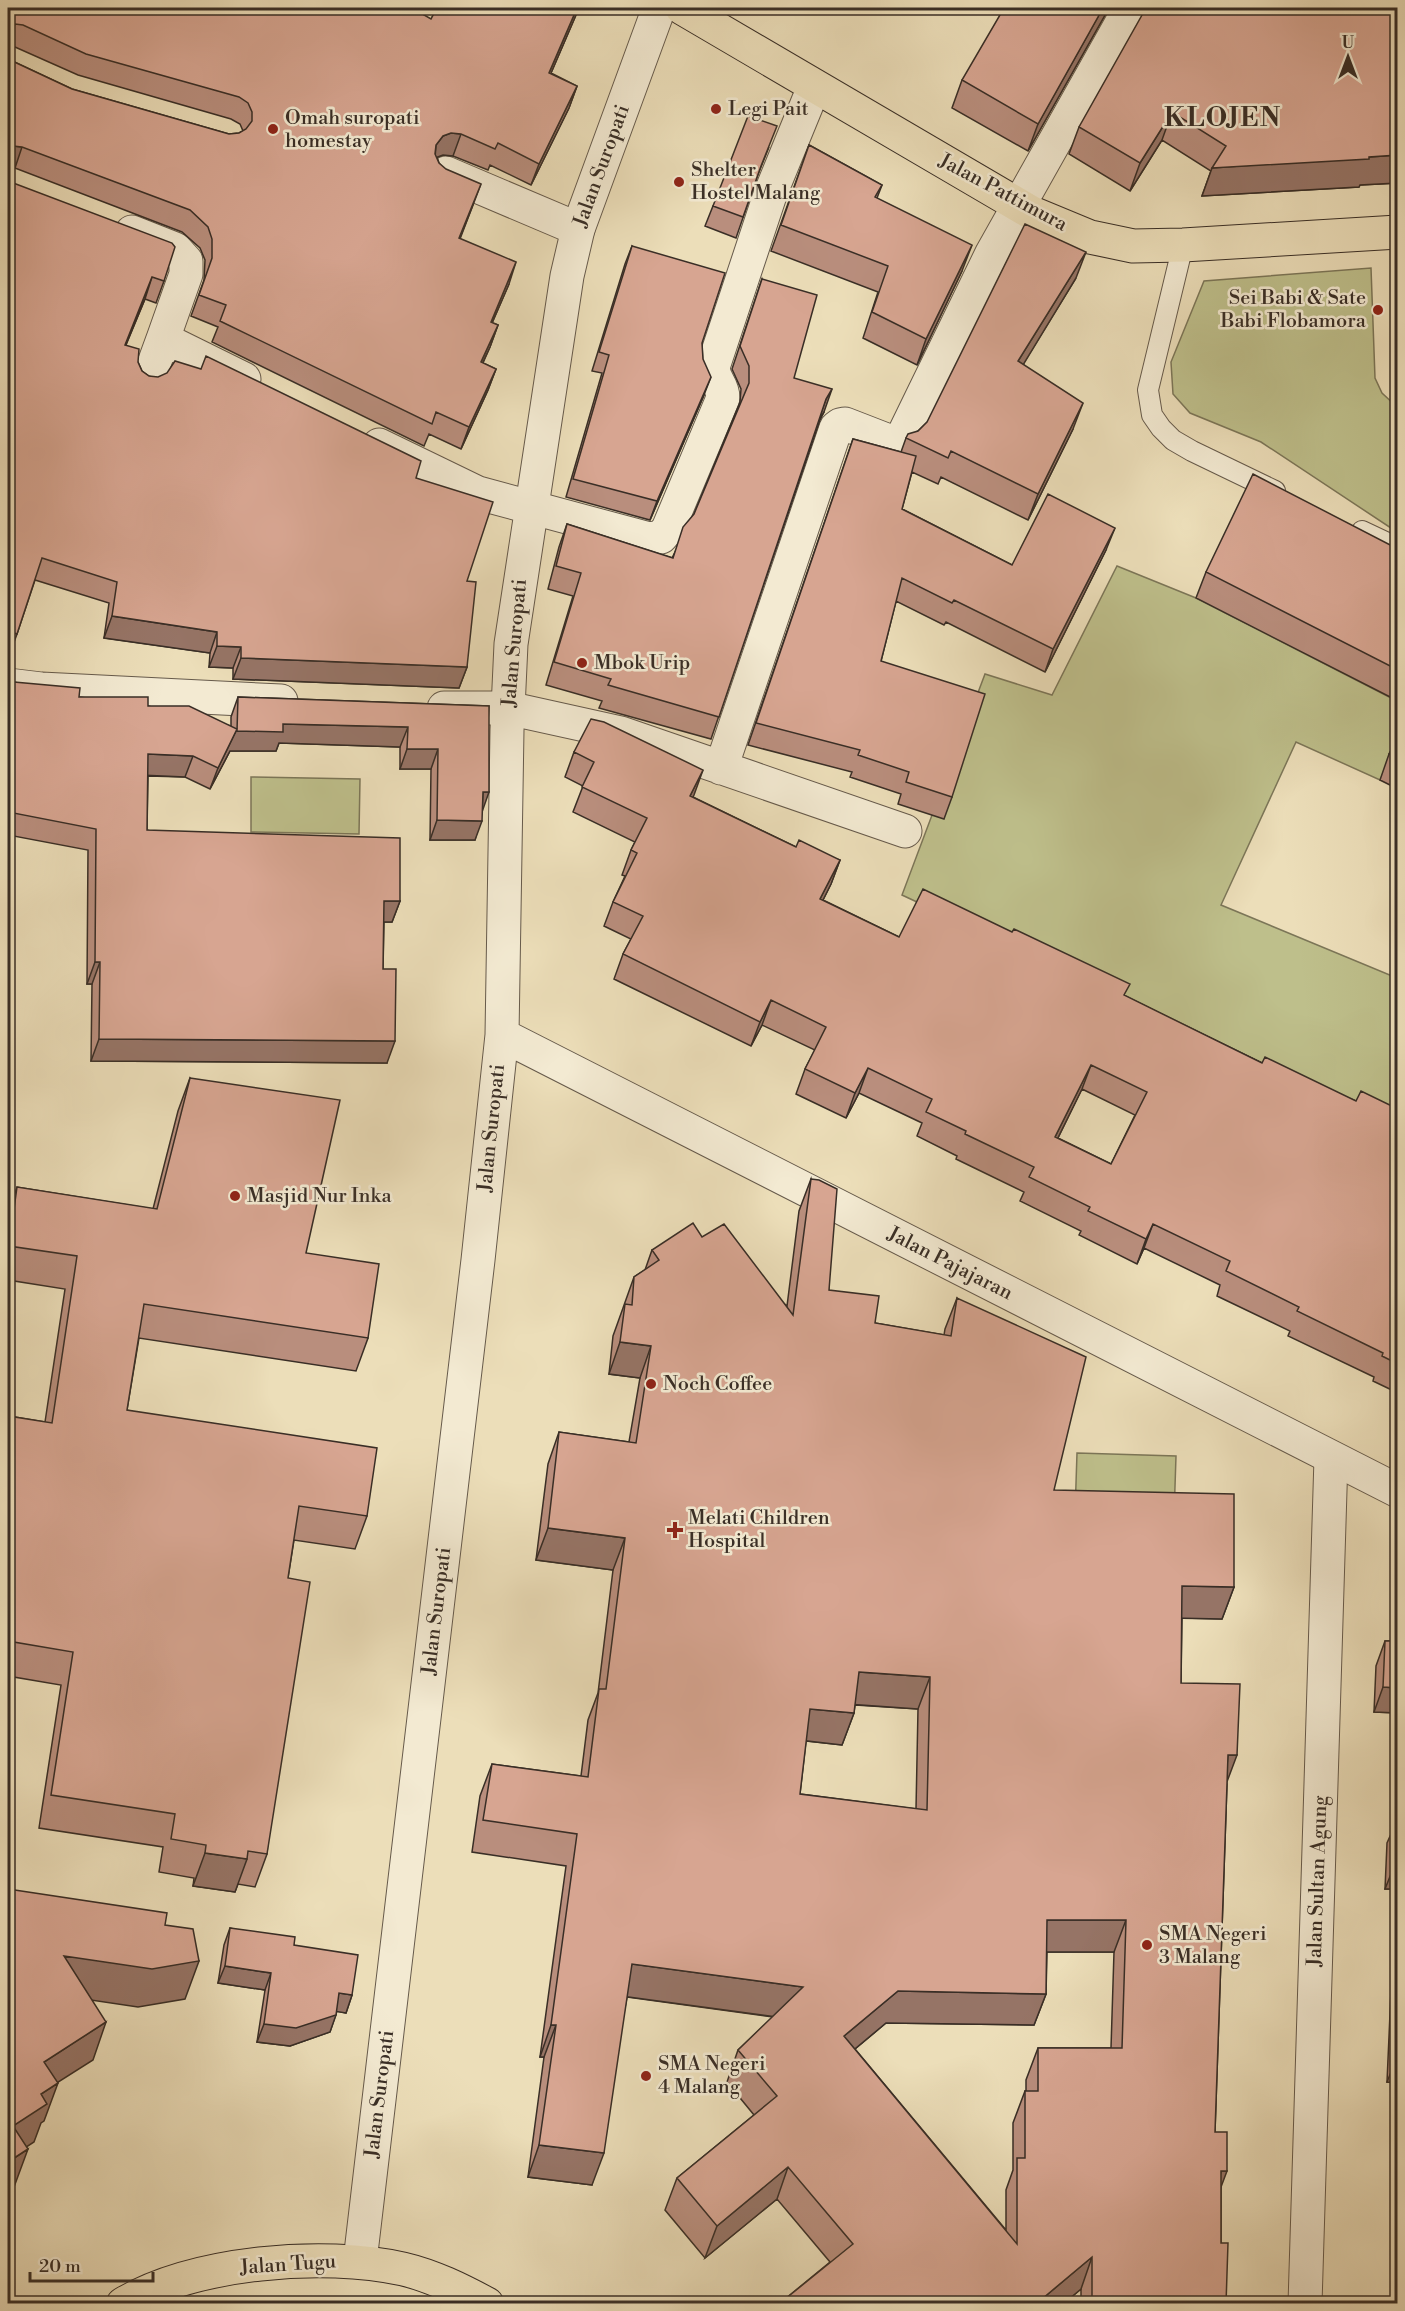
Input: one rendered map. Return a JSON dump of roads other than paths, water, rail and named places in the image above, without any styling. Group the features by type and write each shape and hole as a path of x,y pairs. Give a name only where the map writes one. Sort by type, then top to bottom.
{"main road":[{"name":"Jalan Pattimura","path":"682,8 1032,213 1090,237 1133,246 1398,232"},
{"name":"Jalan Tugu","path":"123,2304 176,2282 232,2269 318,2259 360,2261 405,2269 457,2288 487,2304"}],"street":[{"name":"Jalan Suropati","path":"360,2261 471,1319 502,1035 511,644 567,276 578,229 658,8"},
{"path":"722,768 836,428 845,424 894,443 901,440 992,253 1131,8"},
{"path":"352,431 478,493 649,539 661,537 668,529 723,398 723,390 713,377 713,367 771,192 814,87"},
{"path":"446,174 578,229"},
{"path":"100,220 175,249 186,261 186,274 148,380"},
{"path":"164,339 268,391"},
{"path":"8,685 40,689 312,702"},
{"path":"414,706 508,708 621,733 904,831"},
{"name":"Jalan Pajajaran","path":"502,1035 1398,1491"},
{"name":"Jalan Sultan Agung","path":"1305,2304 1331,1458"}],"lane":[{"path":"1184,245 1148,390 1152,415 1161,428 1182,446 1289,497"},
{"path":"1343,523 1398,548"}],"place":[{"name":"Legi Pait","path":"716,109"},
{"name":"Omah suropati homestay","path":"273,129"},
{"name":"Shelter Hostel Malang","path":"679,182"},
{"name":"Sei Babi & Sate Babi Flobamora","path":"1378,310"},
{"name":"Mbok Urip","path":"582,663"},
{"name":"Masjid Nur Inka","path":"235,1196"},
{"name":"Noch Coffee","path":"651,1384"},
{"name":"Melati Children Hospital","path":"675,1530"},
{"name":"SMA Negeri 3 Malang","path":"1147,1945"},
{"name":"SMA Negeri 4 Malang","path":"646,2076"}],"district":[{"name":"KLOJEN","path":"1223,118"}]}
